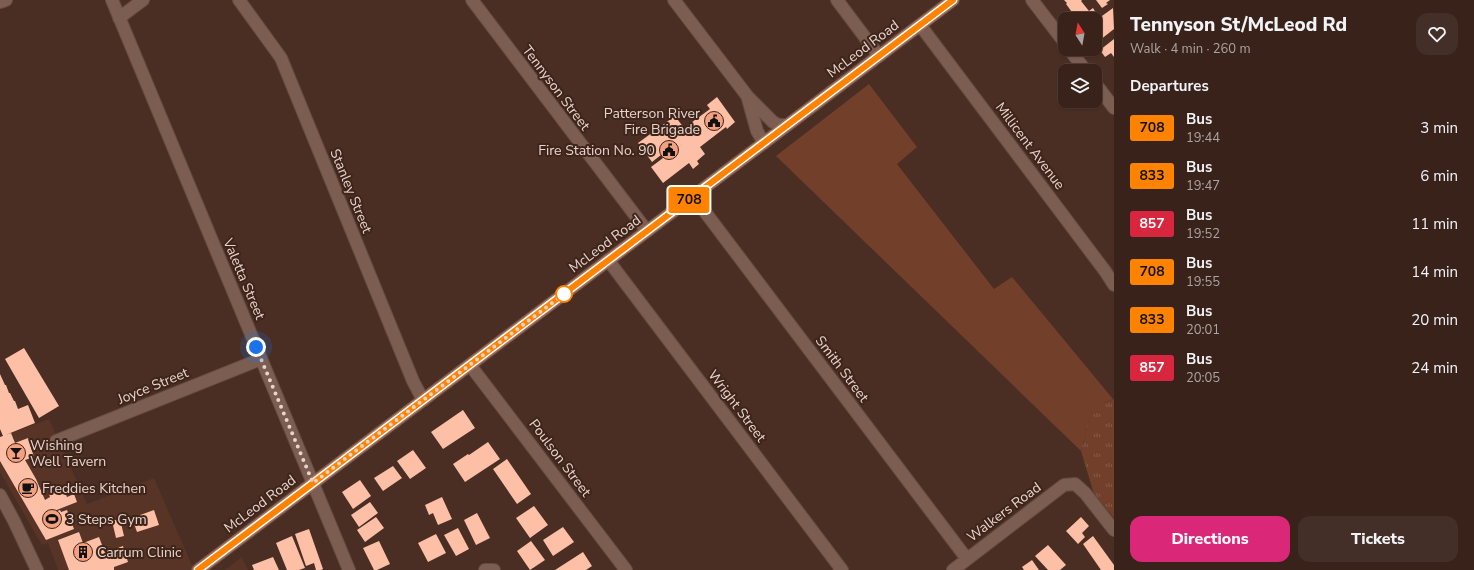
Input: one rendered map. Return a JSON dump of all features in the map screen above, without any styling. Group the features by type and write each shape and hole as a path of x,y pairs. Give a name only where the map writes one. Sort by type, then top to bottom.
{"main road":[{"name":"McLeod Road","path":"198,570 953,0"}],"street":[{"path":"0,2 6,0"},
{"name":"Valetta Street","path":"112,0 349,570"},
{"path":"119,18 143,0"},
{"name":"Stanley Street","path":"239,0 281,58 413,381 423,400"},
{"name":"Tennyson Street","path":"472,0 647,231"},
{"path":"674,0 748,97 773,122 779,125 787,125"},
{"path":"837,0 879,56"},
{"path":"1032,0 1058,34"},
{"name":"Millicent Avenue","path":"920,25 1114,285"},
{"path":"1102,92 1114,108"},
{"path":"748,97 756,128 764,143"},
{"name":"Smith Street","path":"693,196 967,559"},
{"name":"Wright Street","path":"608,260 842,570"},
{"name":"Joyce Street","path":"56,441 261,359"},
{"name":"Poulson Street","path":"470,364 626,570"},
{"name":"Walkers Road","path":"953,570 1064,485 1075,484 1085,493 1114,530"},
{"path":"0,495 37,570"},
{"path":"485,570 494,570"}],"shaded area":[{"path":"49,419 87,504 154,478 194,570 58,570 48,543 42,545 0,472 0,437"},
{"path":"242,557 248,570 225,570"}],"green space":[{"path":"869,84 917,147 897,164 994,289 1012,277 1113,399 1092,409 1081,451 776,156"},
{"path":"1114,399 1114,518 1094,494 1081,451 1092,408"}],"building":[{"path":"1064,0 1082,0 1081,1 1089,11 1093,8 1095,12 1072,12 1066,4 1067,3"},
{"path":"1096,0 1110,0 1106,3 1108,4 1102,8"},
{"path":"1113,8 1114,29 1102,38 1102,16"},
{"path":"1114,39 1114,57 1111,53 1105,57 1102,53 1102,48"},
{"path":"717,97 735,122 700,147 705,154 697,161 699,164 693,169 689,163 663,183 651,167 663,158 661,155 652,162 638,143 675,116 684,128 710,109 707,105"},
{"path":"24,348 59,406 39,418 5,359"},
{"path":"0,374 18,409 28,405 35,423 3,436 0,429"},
{"path":"463,410 475,428 443,449 431,432"},
{"path":"11,433 15,443 28,438 34,457 25,460 36,479 45,500 50,497 49,494 63,488 67,497 74,494 77,502 49,513 67,510 74,529 46,540 0,461 0,437"},
{"path":"488,442 500,459 465,482 453,464"},
{"path":"413,450 426,468 410,479 397,461"},
{"path":"507,459 531,494 517,504 493,469"},
{"path":"393,466 402,478 383,491 374,478"},
{"path":"360,480 371,496 353,509 342,492"},
{"path":"442,497 452,519 438,525 433,513 429,515 425,505"},
{"path":"370,502 378,513 359,527 351,515"},
{"path":"534,506 548,525 530,538 516,518"},
{"path":"154,510 159,525 137,532 132,518"},
{"path":"477,513 490,538 476,545 464,520"},
{"path":"376,517 384,528 365,542 357,530"},
{"path":"1081,517 1089,526 1082,533 1085,537 1078,544 1066,531"},
{"path":"120,519 124,536 116,538 112,521"},
{"path":"563,527 574,542 553,556 543,540"},
{"path":"458,528 469,549 456,556 444,535"},
{"path":"309,529 323,569 321,570 316,570 314,563 306,566 295,534"},
{"path":"79,532 83,543 99,537 105,553 123,546 128,562 114,567 114,570 69,570 58,540"},
{"path":"436,534 446,553 428,562 418,543"},
{"path":"292,536 305,568 299,570 287,570 276,543"},
{"path":"1093,536 1114,565 1114,570 1101,570 1083,544"},
{"path":"379,541 390,564 374,570 363,548"},
{"path":"531,541 545,560 530,570 517,551"},
{"path":"1048,545 1066,565 1060,570 1048,570 1035,556"},
{"path":"583,552 592,566 586,570 555,570"},
{"path":"273,557 279,570 254,570 252,565"},
{"path":"1032,560 1039,570 1024,570 1022,567"}],"bus line":[{"name":"708","path":"198,570 953,0"}],"place":[{"name":"Patterson River Fire Brigade","path":"714,121"},
{"name":"Fire Station No. 90","path":"669,150"},
{"name":"Wishing Well Tavern","path":"16,453"},
{"name":"Freddies Kitchen","path":"28,488"},
{"name":"3 Steps Gym","path":"52,519"},
{"name":"Carrum Clinic","path":"83,552"}],"route":[{"path":"256,347 313,483 564,294"}]}
